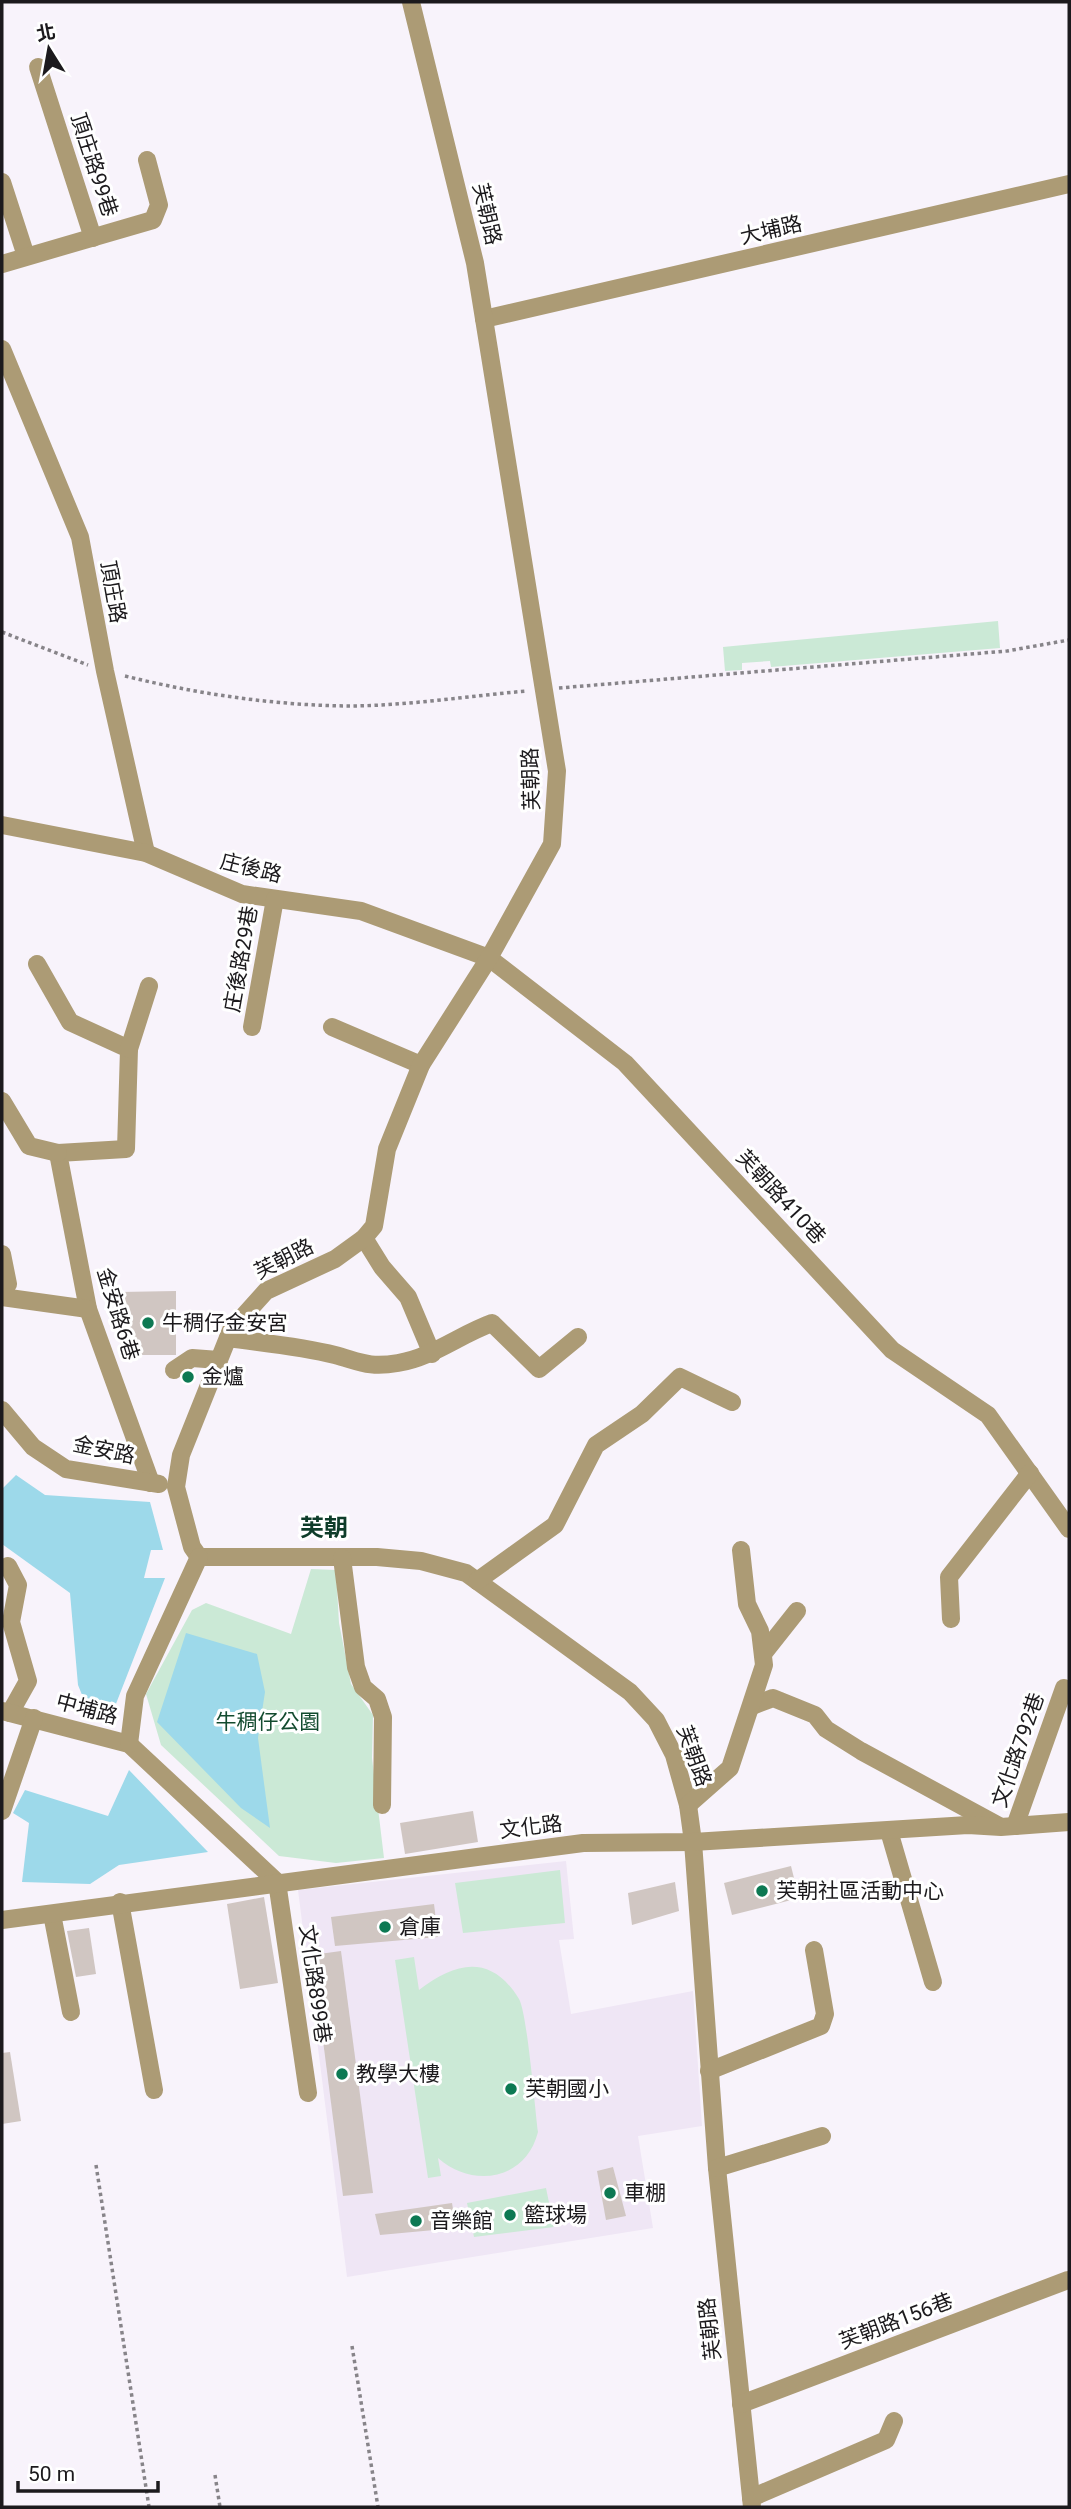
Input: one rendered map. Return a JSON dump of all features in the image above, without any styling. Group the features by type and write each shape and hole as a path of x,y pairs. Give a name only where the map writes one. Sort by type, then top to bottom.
{"street":[{"name":"芙朝路","path":"411,2 475,263 557,771 552,844 489,958 421,1065 387,1149 374,1226 364,1238 335,1259 266,1291 231,1330 181,1455 176,1487 192,1547 199,1557 377,1556 421,1561 466,1573 630,1692 656,1720 674,1755 688,1805 693,1842 717,2168 752,2502"},
{"name":"頂庄路99巷","path":"38,67 93,238"},
{"path":"2,264 153,220 159,205 147,159"},
{"path":"2,182 26,256"},
{"name":"大埔路","path":"484,319 1069,184"},
{"name":"頂庄路","path":"2,349 80,537 105,671 146,853"},
{"name":"庄後路","path":"2,825 146,853 215,885 242,894 361,911 489,958"},
{"name":"庄後路29巷","path":"252,1027 275,899"},
{"name":"芙朝路410巷","path":"489,958 625,1063 892,1350 988,1415 1069,1529"},
{"path":"37,964 70,1022 129,1049"},
{"path":"2,1101 29,1146 58,1153 126,1149 129,1049 149,986"},
{"path":"332,1027 421,1065"},
{"name":"金安路6巷","path":"58,1153 88,1309 151,1483"},
{"path":"364,1238 382,1267 408,1297 432,1354"},
{"path":"2,1254 8,1284 2,1292"},
{"path":"2,1297 88,1309"},
{"path":"228,1338 335,1355 366,1366 398,1363 432,1354 464,1333 492,1323 539,1368 578,1337"},
{"path":"174,1370 192,1358 219,1360"},
{"path":"477,1581 555,1525 596,1446 642,1413 680,1377 732,1402"},
{"name":"金安路","path":"2,1410 33,1447 66,1469 176,1487"},
{"path":"951,1619 949,1577 1030,1474"},
{"path":"688,1805 730,1768 764,1665 760,1631 747,1604 741,1550"},
{"path":"199,1557 135,1696 129,1744 277,1882"},
{"path":"342,1558 356,1667 363,1687 377,1699 383,1717 382,1805"},
{"path":"6,1712 28,1681 11,1622 18,1585 8,1566"},
{"path":"763,1654 797,1611"},
{"name":"文化路792巷","path":"1008,1827 1064,1688"},
{"path":"751,1706 774,1698 815,1715 826,1729 861,1751 1008,1827"},
{"name":"中埔路","path":"6,1712 129,1744"},
{"name":"中埔路","path":"2,1811 34,1718"},
{"name":"文化路","path":"2,1920 120,1902 583,1843 693,1842 968,1825 1008,1827 1069,1822"},
{"path":"889,1831 933,1982"},
{"name":"文化路899巷","path":"277,1882 308,2093"},
{"path":"120,1902 154,2090"},
{"path":"52,1914 71,2012"},
{"path":"709,2071 821,2026 825,2014 814,1950"},
{"path":"717,2168 822,2136"},
{"name":"芙朝路156巷","path":"741,2404 1068,2280"},
{"path":"752,2502 887,2440 894,2421"}],"path":[{"path":"96,2165 149,2507"},
{"path":"352,2346 378,2507"},
{"path":"215,2475 220,2507"}],"shaded area":[{"name":"芙朝國小","path":"566,1861 574,1939 559,1940 571,2014 693,1991 702,2126 638,2136 653,2228 347,2277 298,1890"}],"green space":[{"path":"998,621 1000,648 771,667 770,661 742,663 742,670 725,671 723,647"},
{"name":"牛稠仔公園","path":"311,1569 336,1570 339,1623 351,1684 373,1715 372,1758 384,1858 336,1863 279,1856 161,1745 146,1694 192,1610 206,1603 291,1634"},
{"path":"560,1870 565,1923 463,1933 455,1883"},
{"path":"414,1957 419,1990 446,1973 472,1967 497,1974 519,1999 528,2041 538,2132 532,2148 522,2161 497,2175 467,2174 438,2158 441,2176 428,2178 395,1960"},
{"name":"籃球場","path":"546,2188 554,2227 474,2237 467,2203"}],"water":[{"path":"16,1475 45,1495 150,1502 163,1550 151,1550 144,1578 165,1578 112,1714 87,1707 78,1685 70,1593 2,1544 2,1489"},
{"path":"186,1633 257,1654 265,1692 258,1738 270,1828 241,1808 157,1722"},
{"path":"129,1770 208,1852 119,1865 90,1884 22,1882 29,1823 13,1813 25,1790 108,1816"}],"building":[{"name":"牛稠仔金安宮","path":"176,1291 176,1355 120,1355 120,1292"},
{"path":"473,1811 478,1842 405,1854 400,1823"},
{"name":"芙朝社區活動中心","path":"791,1866 799,1898 732,1915 724,1883"},
{"path":"675,1882 679,1911 632,1925 628,1893"},
{"path":"264,1897 278,1983 240,1989 227,1904"},
{"name":"倉庫","path":"434,1904 438,1937 335,1946 331,1917"},
{"path":"89,1928 96,1974 76,1977 67,1931"},
{"name":"教學大樓","path":"341,1951 373,2193 343,2196 312,1955"},
{"path":"10,2052 21,2121 2,2124 2,2053"},
{"name":"車棚","path":"613,2167 626,2216 606,2220 597,2171"},
{"name":"音樂館","path":"452,2203 456,2228 380,2235 375,2214"}],"place":[{"name":"牛稠仔金安宮","path":"148,1323"},
{"name":"金爐","path":"188,1377"},
{"name":"芙朝社區活動中心","path":"762,1891"},
{"name":"倉庫","path":"385,1927"},
{"name":"教學大樓","path":"342,2074"},
{"name":"芙朝國小","path":"511,2089"},
{"name":"車棚","path":"610,2193"},
{"name":"籃球場","path":"510,2215"},
{"name":"音樂館","path":"416,2221"}],"district":[{"name":"芙朝","path":"324,1528"}]}
